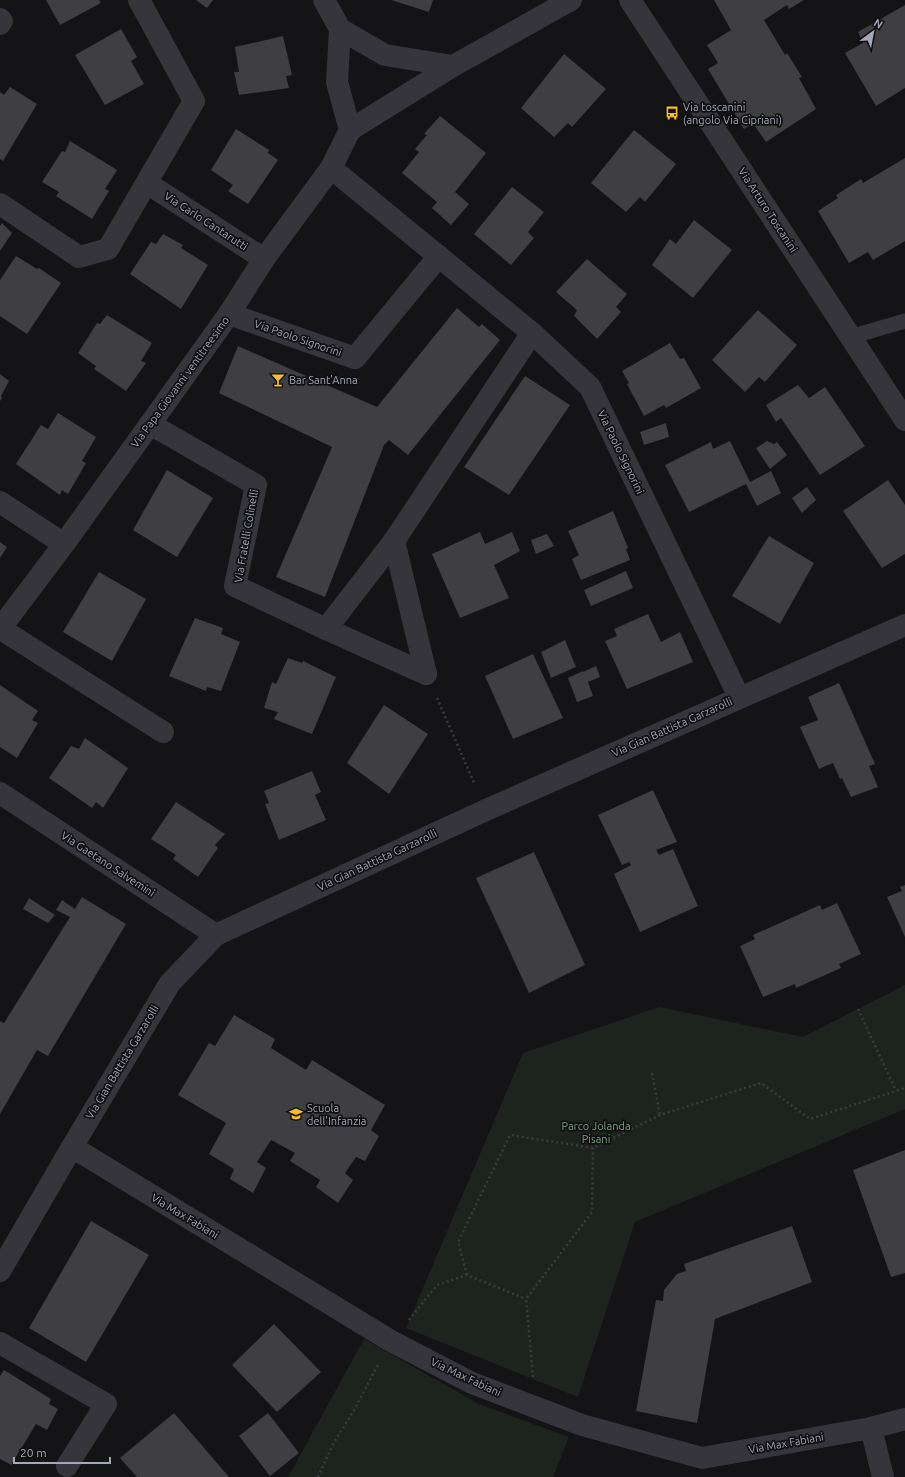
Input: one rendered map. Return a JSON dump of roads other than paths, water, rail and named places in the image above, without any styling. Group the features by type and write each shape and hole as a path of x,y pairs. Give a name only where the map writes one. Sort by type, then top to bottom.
{"street":[{"path":"0,204 78,257 108,249 148,183 194,101 139,0"},
{"path":"324,0 340,29 385,55 453,66"},
{"path":"340,29 337,82 350,130 453,66 571,0"},
{"name":"Via Arturo Toscanini","path":"630,0 905,420"},
{"path":"0,19 2,20 0,24"},
{"name":"Via Papa Giovanni ventitreesimo","path":"163,732 0,629 64,544 229,314 264,259 331,168 350,130"},
{"name":"Via Paolo Signorini","path":"331,168 532,333 590,387 739,697"},
{"name":"Via Carlo Cantarutti","path":"148,183 264,259"},
{"name":"Via Paolo Signorini","path":"229,314 355,358 439,256"},
{"path":"326,629 394,541 532,333"},
{"name":"Via Fratelli Colinelli","path":"150,424 256,485 235,586 426,674 394,541"},
{"path":"0,502 64,544"},
{"name":"Via Gian Battista Garzarolli","path":"0,1271 170,983 216,934 486,810 905,625"},
{"name":"Via Gaetano Salvemini","path":"0,793 216,934"},
{"name":"Via Max Fabiani","path":"72,1147 391,1341 472,1383 582,1425 702,1458 871,1428 905,1419"},
{"path":"0,1343 106,1404 67,1466"},
{"path":"871,1428 883,1477"}],"lane":[{"path":"850,337 905,320"}],"place":[{"name":"Via toscanini (angolo Via Cipriani)","path":"672,113"},
{"name":"Bar Sant'Anna","path":"278,380"},
{"name":"Scuola dell'Infanzia","path":"296,1114"}],"park label":[{"name":"Parco Jolanda Pisani","path":"596,1132"}]}
